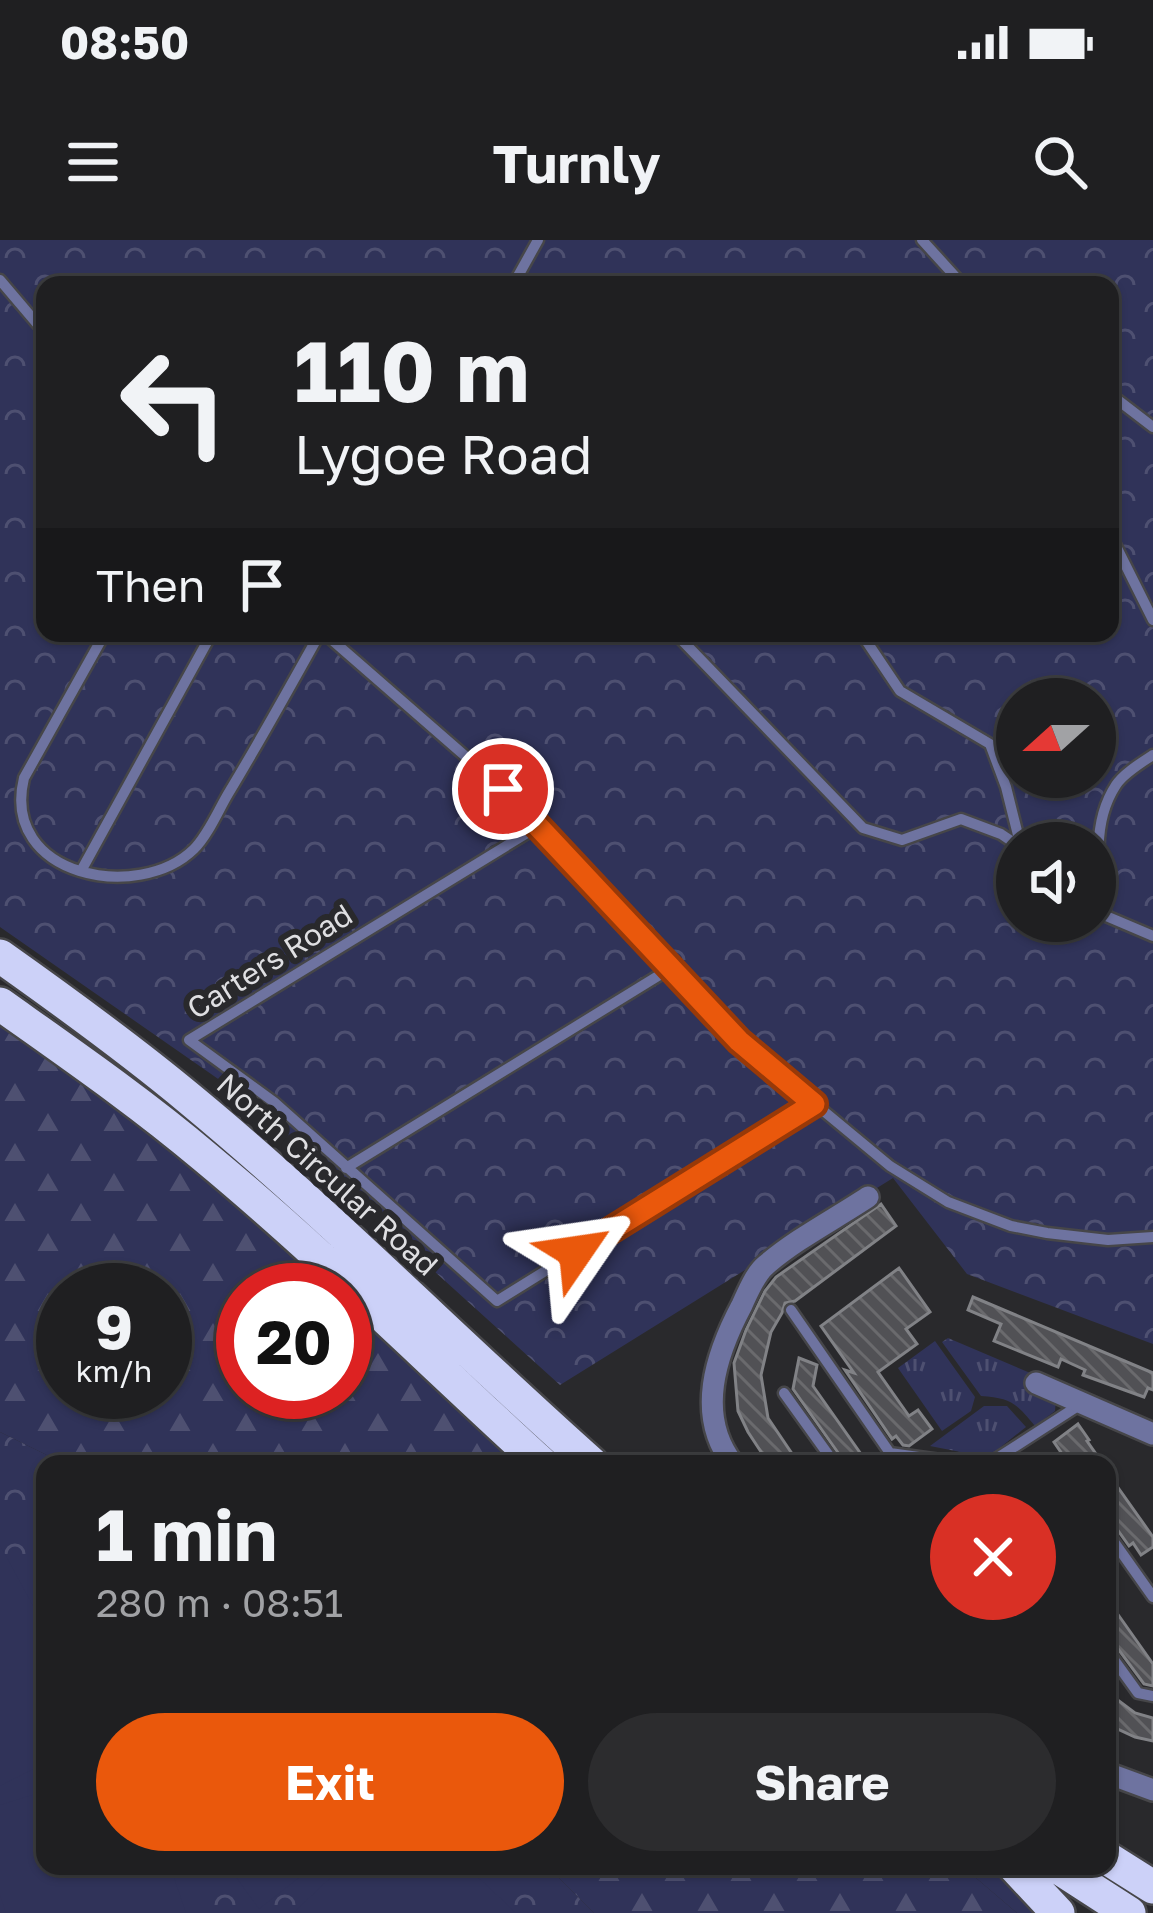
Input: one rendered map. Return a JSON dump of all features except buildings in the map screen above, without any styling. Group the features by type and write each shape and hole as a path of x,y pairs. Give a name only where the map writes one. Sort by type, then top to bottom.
{"highway":[{"name":"North Circular Road","path":"0,956 206,1113 582,1455"},
{"path":"0,1004 202,1154 532,1455"},
{"path":"1116,1864 1153,1887"},
{"path":"1022,1875 1058,1913"},
{"path":"1070,1875 1129,1913"}],"street":[{"path":"726,1455 712,1421 714,1375 724,1340 765,1273 868,1197"},
{"path":"1036,1383 1153,1434"},
{"path":"1116,1777 1153,1790"}],"lane":[{"path":"518,276 538,240"},
{"path":"922,240 955,276"},
{"path":"0,280 36,322"},
{"path":"1119,401 1153,427"},
{"path":"1119,552 1153,620"},
{"path":"100,642 17,798 18,820 46,859 110,877 157,871 196,847 317,642"},
{"path":"81,871 207,642"},
{"path":"332,642 503,789 739,1041 890,1166 948,1202 1011,1226 1108,1240 1153,1237"},
{"path":"684,642 863,828 902,840 961,819 996,832"},
{"path":"867,642 900,691 990,744 1013,822"},
{"path":"1102,822 1117,784 1153,754"},
{"path":"1139,764 1153,775"},
{"name":"Carters Road","path":"537,827 190,1040 274,1102 497,1301 814,1104"},
{"path":"1116,920 1153,936"},
{"path":"346,1168 671,968"},
{"path":"791,1310 890,1453 904,1455"},
{"path":"784,1393 829,1455"},
{"path":"1002,1455 1083,1402"},
{"path":"1116,1545 1153,1597"},
{"path":"1116,1662 1138,1693 1153,1696"}],"green space":[{"path":"0,240 1153,240 1153,1344 967,1274 893,1178 560,1385 234,1090 0,927"},
{"path":"0,1024 99,1092 247,1211 303,1263 216,1263 216,1419 372,1419 372,1329 505,1455 47,1455 0,1432"},
{"path":"948,1338 1035,1375 1056,1398 1055,1411 1035,1426 1012,1403 981,1396 942,1342"},
{"path":"935,1341 975,1397 971,1411 942,1431 898,1368"},
{"path":"984,1406 1007,1406 1026,1427 992,1454 930,1446"},
{"path":"0,1432 47,1455 36,1455 36,1875 556,1875 594,1913 0,1913"},
{"path":"0,1545 36,1611 36,1768 0,1786"},
{"path":"36,1794 36,1875 173,1875 186,1913 6,1913 0,1895 0,1805"},
{"path":"234,1875 302,1875 259,1909"},
{"path":"333,1875 476,1875 516,1913 293,1913"},
{"path":"556,1875 973,1875 1017,1913 594,1913"},
{"path":"973,1875 1005,1875 1043,1913 1017,1913"}],"route":[{"path":"503,789 739,1041 814,1104 576,1252"}]}
